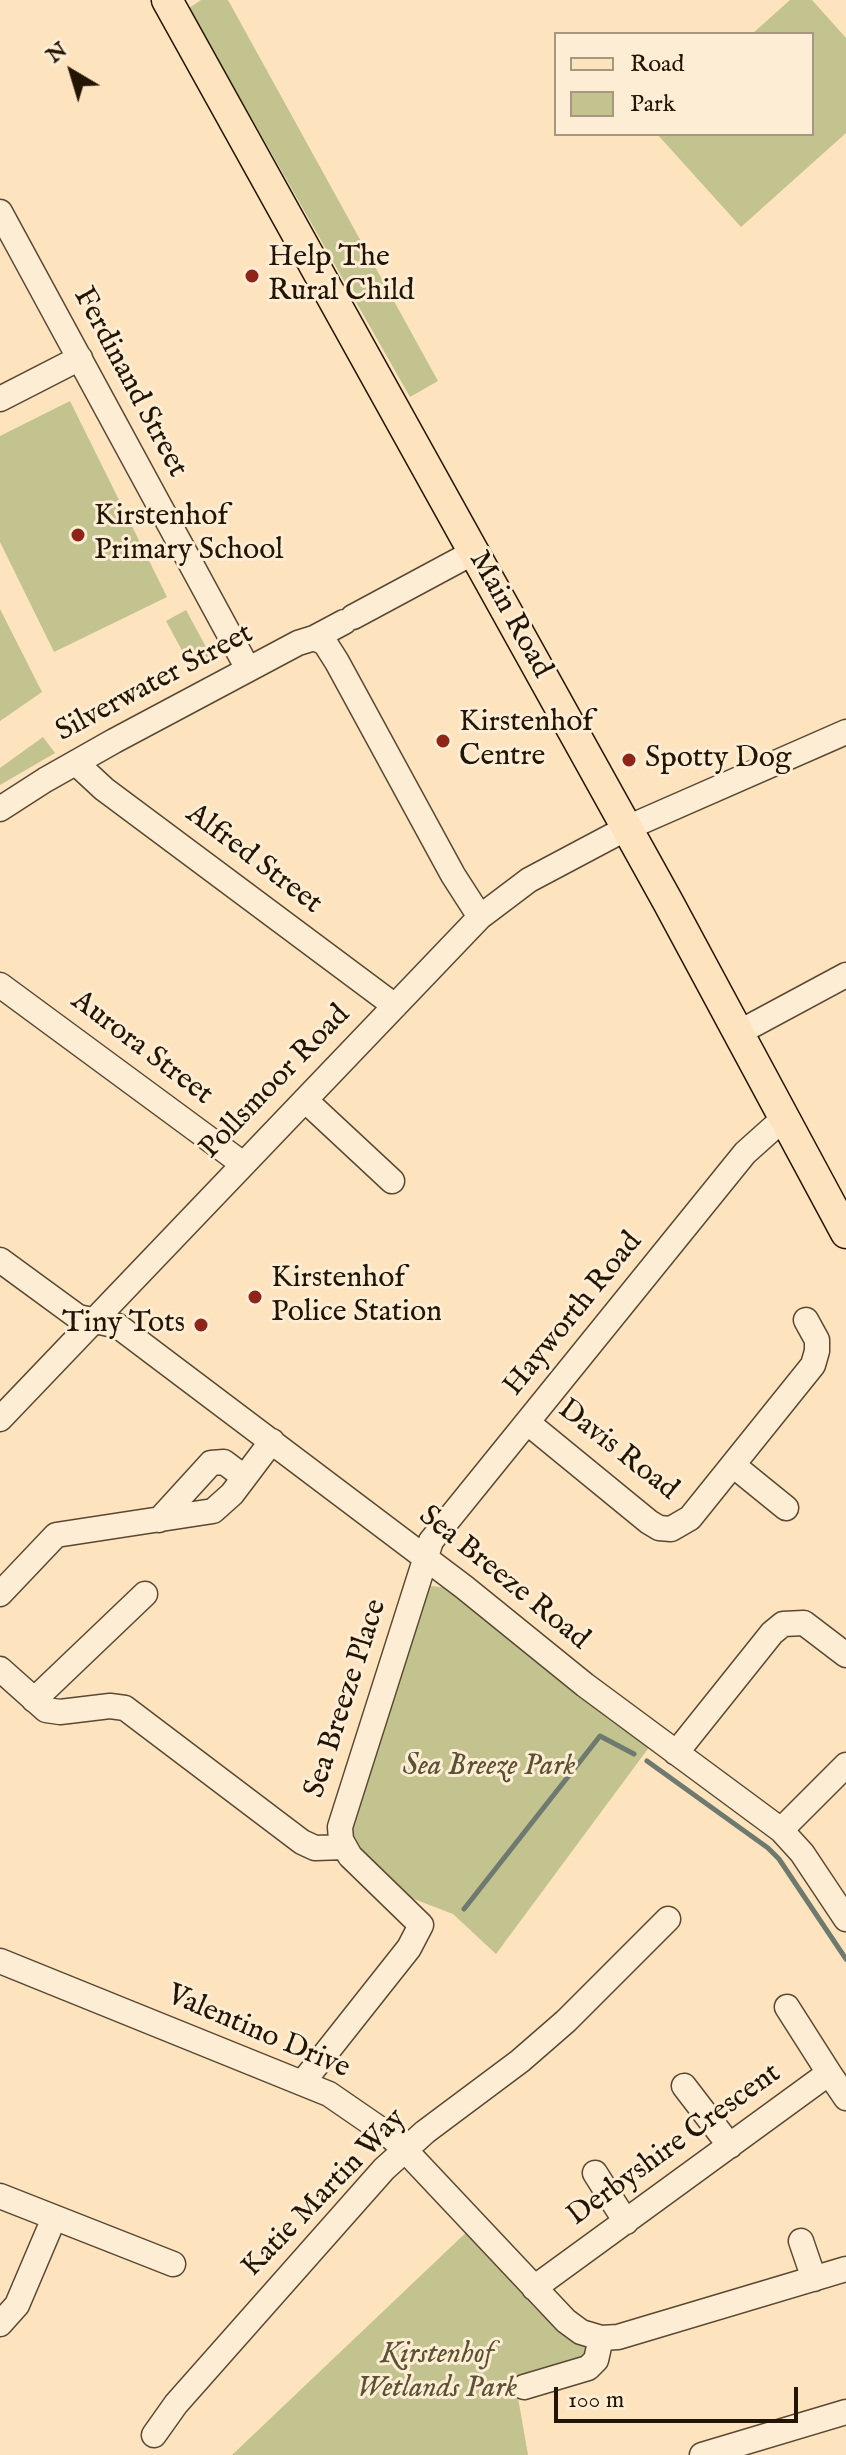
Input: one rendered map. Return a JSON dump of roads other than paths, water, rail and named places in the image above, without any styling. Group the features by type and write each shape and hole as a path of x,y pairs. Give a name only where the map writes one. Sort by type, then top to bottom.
{"main road":[{"name":"Main Road","path":"167,0 627,828 846,1233"}],"street":[{"name":"Ferdinand Street","path":"0,212 248,669"},
{"path":"0,399 80,358"},
{"name":"Silverwater Street","path":"0,809 76,763 248,669 314,638 474,552"},
{"path":"314,638 325,643 337,662 453,875 480,917"},
{"name":"Pollsmoor Road","path":"0,1419 480,917 529,880 627,828 846,732"},
{"name":"Alfred Street","path":"76,763 104,789 395,1006"},
{"path":"738,1033 846,975"},
{"name":"Aurora Street","path":"0,985 243,1164"},
{"path":"305,1100 392,1181"},
{"name":"Hayworth Road","path":"425,1558 431,1541 745,1153 783,1119"},
{"name":"Sea Breeze Road","path":"0,1260 74,1314 118,1326 425,1558 585,1685 781,1830 802,1853 846,1919"},
{"name":"Davis Road","path":"528,1423 649,1522 659,1528 671,1529 687,1521 813,1365 817,1340 806,1320"},
{"path":"4,1581 56,1535 213,1511 232,1494 272,1441"},
{"path":"159,1520 211,1463 224,1462 244,1477"},
{"path":"733,1465 786,1508"},
{"name":"Sea Breeze Place","path":"345,1847 340,1827 343,1814 425,1558"},
{"path":"34,1700 145,1594"},
{"path":"676,1753 772,1633 783,1624 804,1623 846,1655"},
{"path":"0,1669 46,1710 125,1708 302,1842 315,1848 345,1847 350,1856 421,1925 409,1948 303,2082"},
{"path":"781,1830 846,1765"},
{"name":"Katie Martin Way","path":"154,2435 176,2404 404,2149 520,2061 566,2021 668,1919"},
{"name":"Valentino Drive","path":"0,1961 329,2094 404,2149 566,2321 581,2332 601,2338"},
{"path":"787,2007 829,2073"},
{"name":"Derbyshire Crescent","path":"534,2288 829,2073 846,2098"},
{"path":"684,2086 730,2146"},
{"path":"595,2173 626,2222"},
{"path":"0,2196 173,2264"},
{"path":"0,2324 17,2305 54,2218"},
{"path":"801,2241 814,2279"},
{"path":"524,2387 588,2368 596,2360 601,2338 618,2337 846,2269"},
{"path":"702,2455 846,2412"}],"waterway":[{"path":"464,1909 600,1736 634,1754"},
{"path":"647,1761 768,1848 779,1859 846,1959"}],"place":[{"name":"Help The Rural Child","path":"252,276"},
{"name":"Kirstenhof Primary School","path":"78,535"},
{"name":"Kirstenhof Centre","path":"443,741"},
{"name":"Spotty Dog","path":"629,760"},
{"name":"Kirstenhof Police Station","path":"255,1297"},
{"name":"Tiny Tots","path":"201,1325"}],"park label":[{"name":"Sea Breeze Park","path":"489,1768"},
{"name":"Kirstenhof Wetlands Park","path":"437,2373"}]}
